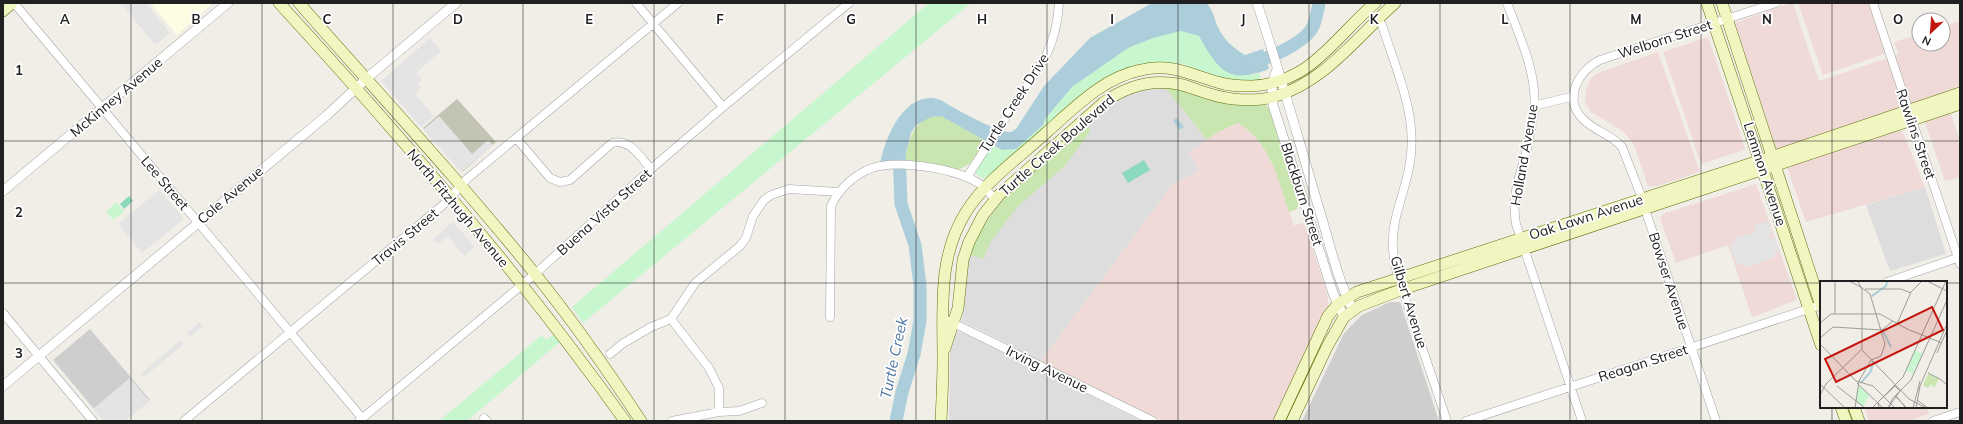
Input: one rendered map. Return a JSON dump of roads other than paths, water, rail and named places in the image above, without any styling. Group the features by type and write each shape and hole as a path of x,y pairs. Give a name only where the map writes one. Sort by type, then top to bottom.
{"main road":[{"path":"3,11 13,3"},
{"name":"North Fitzhugh Avenue","path":"279,3 357,88 450,198 522,285 591,373 625,421"},
{"name":"North Fitzhugh Avenue","path":"299,3 367,78 535,274 603,364 641,421"},
{"name":"Turtle Creek Boulevard","path":"943,356 958,308 963,260 975,229 995,199 1089,115 1119,93 1135,86 1155,83 1178,84 1224,98 1272,97 1286,93 1304,84 1324,71 1395,3"},
{"name":"Lemmon Avenue","path":"1707,3 1820,342"},
{"name":"Lemmon Avenue","path":"1722,3 1820,302"},
{"path":"1372,6 1378,19"},
{"name":"Turtle Creek Boulevard","path":"941,421 943,356 942,318 945,269 948,256 964,217 985,189 1080,104 1115,78 1132,72 1153,68 1174,68 1188,71 1228,85 1272,84 1283,81 1318,59 1372,6"},
{"name":"Oak Lawn Avenue","path":"1279,421 1328,316 1342,301 1357,292 1401,284 1762,165 1910,115 1960,93"},
{"path":"1080,104 1089,115"},
{"name":"Oak Lawn Avenue","path":"1910,115 1960,104"},
{"path":"948,256 963,260"},
{"name":"Oak Lawn Avenue","path":"1349,313 1401,284"},
{"path":"1292,421 1327,347 1349,313"},
{"path":"591,373 603,364"},
{"path":"1294,388 1305,393"},
{"path":"1842,408 1846,421"},
{"path":"1854,408 1859,421"}],"street":[{"name":"Lee Street","path":"13,3 198,222 360,420"},
{"name":"McKinney Avenue","path":"3,191 228,3"},
{"name":"Cole Avenue","path":"3,386 326,116 367,78 456,3"},
{"path":"636,3 722,107"},
{"name":"Travis Street","path":"184,421 450,198 461,186 516,138 678,3"},
{"name":"Buena Vista Street","path":"360,420 535,274 722,107 849,3"},
{"name":"Turtle Creek Drive","path":"967,177 1036,72 1051,46 1058,19 1059,3"},
{"name":"Blackburn Street","path":"1257,3 1277,69 1283,81 1292,120 1320,211 1342,301"},
{"name":"Holland Avenue","path":"1507,3 1527,57 1534,106 1527,149 1514,196 1514,214 1522,244 1582,421"},
{"name":"Welborn Street","path":"1574,96 1577,80 1586,68 1592,64 1776,3"},
{"name":"Rawlins Street","path":"1873,3 1959,260"},
{"name":"Gilbert Avenue","path":"1378,19 1382,25 1406,98 1411,120 1413,142 1410,162 1393,229 1393,249 1401,284 1447,421"},
{"name":"Blackburn Street","path":"1277,69 1272,84 1272,97 1308,214 1342,301 1349,313"},
{"path":"1534,106 1574,96"},
{"name":"Bowser Avenue","path":"1574,96 1577,110 1585,121 1616,140 1622,147 1643,204 1716,421"},
{"path":"516,138 550,178 560,182 570,180 612,144 617,142 628,144 651,169"},
{"path":"830,317 832,203 839,192 850,181 867,170 881,167 909,165 924,166 967,177 985,189 995,199"},
{"path":"610,354 622,344 651,327 671,319 695,284 740,246 746,238 753,216 764,200 771,195 789,189 839,192"},
{"path":"816,191 832,203"},
{"path":"1308,214 1320,211"},
{"path":"1890,281 1959,260"},
{"name":"Reagan Street","path":"1466,421 1820,305"},
{"path":"3,313 93,421"},
{"name":"Irving Avenue","path":"942,318 1153,421"},
{"path":"671,319 709,368 718,388 719,412"},
{"path":"672,421 719,412 740,412 762,403"},
{"path":"1933,421 1960,412"}],"water":[{"path":"1152,3 1206,3 1211,9 1218,28 1228,42 1245,55 1263,49 1269,69 1255,74 1234,75 1219,66 1212,58 1199,36 1181,31 1153,38 1128,48 1072,87 1045,119 1043,125 1016,149 1002,150 941,116 931,117 916,125 911,133 904,161 880,165 886,142 899,118 907,108 917,101 928,98 941,100 987,125 1012,132 1016,129 1044,86 1090,38"},
{"path":"1177,118 1184,127 1179,130 1173,120"}],"waterway":[{"name":"Turtle Creek","path":"1250,62 1257,61 1283,51 1306,36 1314,24 1319,3"},
{"name":"Turtle Creek","path":"896,421 902,392 914,354 920,321 920,285 915,245 901,204 899,152"}]}
